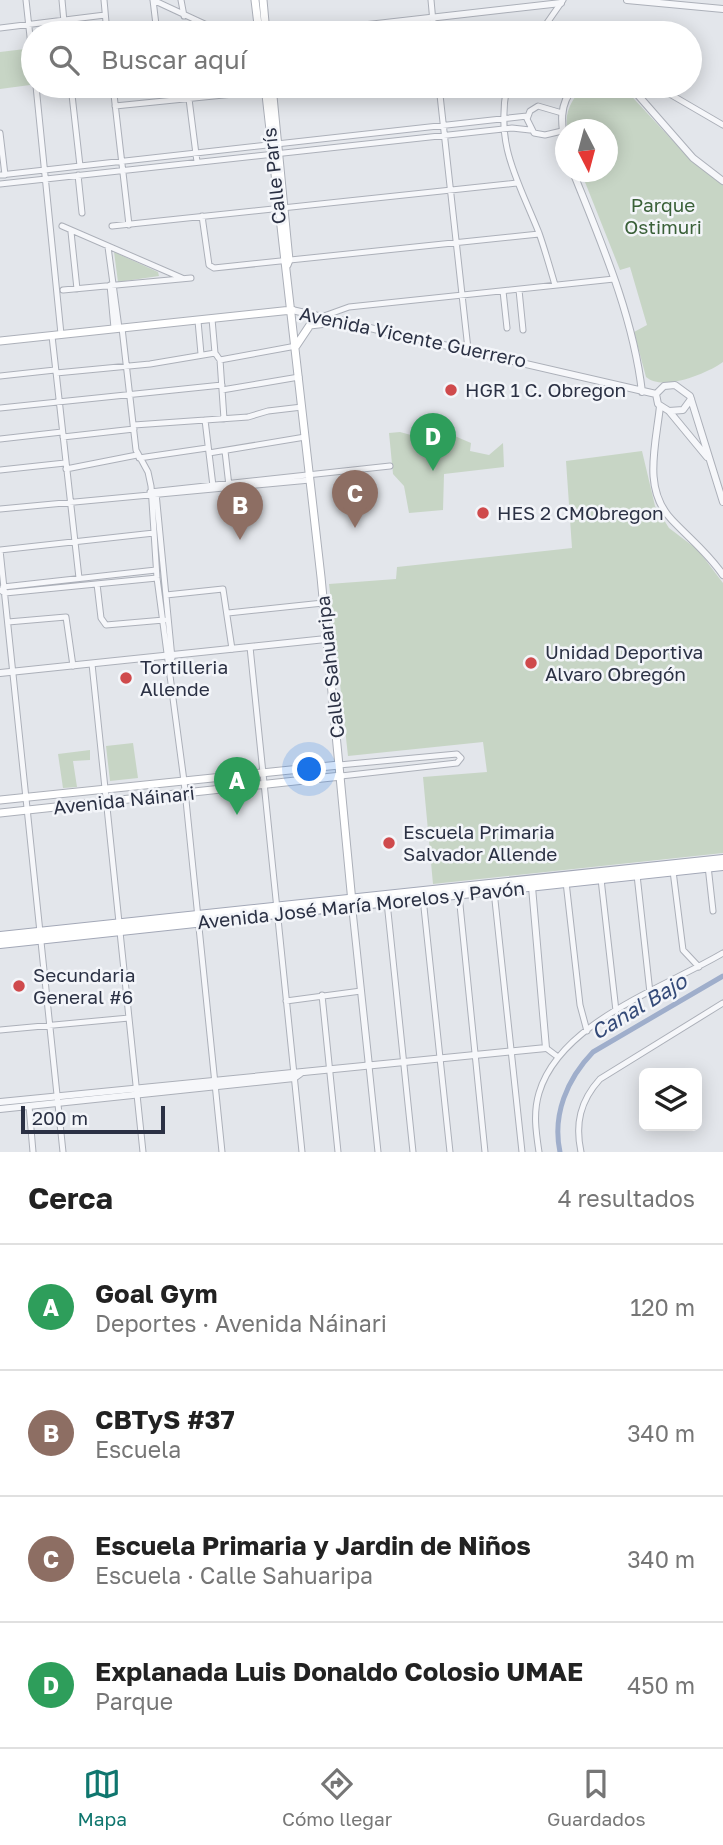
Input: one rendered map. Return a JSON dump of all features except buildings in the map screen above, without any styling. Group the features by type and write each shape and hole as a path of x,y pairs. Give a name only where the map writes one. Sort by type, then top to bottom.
{"main road":[{"path":"255,0 257,21"},
{"path":"263,0 265,21"},
{"name":"Calle París","path":"270,98 292,310"},
{"name":"Avenida Vicente Guerrero","path":"0,341 292,310"},
{"name":"Calle Sahuaripa","path":"292,310 352,902"},
{"path":"296,346 310,325 343,321"},
{"name":"Avenida Náinari","path":"0,800 339,765"},
{"name":"Avenida Náinari","path":"0,813 341,776"},
{"name":"Avenida José María Morelos y Pavón","path":"0,936 41,935 197,919 673,868 708,864 723,859"},
{"name":"Avenida José María Morelos y Pavón","path":"708,864 723,866"},
{"name":"Avenida José María Morelos y Pavón","path":"352,902 387,902 422,894 459,895 494,887 532,887 565,879 601,879 637,872"},
{"name":"Avenida José María Morelos y Pavón","path":"0,944 41,935"}],"street":[{"path":"26,0 29,21"},
{"path":"62,0 64,21 105,15"},
{"path":"104,0 106,21"},
{"path":"153,0 195,21"},
{"path":"153,0 156,21"},
{"path":"181,0 184,16"},
{"path":"431,0 433,19"},
{"path":"627,0 723,9"},
{"path":"414,21 560,3"},
{"path":"548,21 560,3"},
{"path":"0,28 21,26"},
{"path":"37,98 61,334"},
{"path":"72,98 80,166"},
{"path":"114,98 129,225"},
{"path":"115,106 196,98"},
{"path":"440,98 468,349"},
{"path":"505,98 502,129 517,183 539,234 555,285"},
{"path":"562,119 566,98"},
{"path":"640,98 692,158 723,181"},
{"path":"677,98 723,125"},
{"path":"189,99 197,162"},
{"path":"0,133 3,184 197,162 275,149 502,120 527,116 538,106 562,113"},
{"path":"527,116 530,130"},
{"path":"3,175 196,153 445,136 502,129 530,130 545,135 555,133"},
{"path":"78,175 82,213"},
{"path":"577,182 614,279 637,358 642,392"},
{"path":"112,226 517,183"},
{"path":"202,216 209,265 216,268 539,234"},
{"path":"62,226 182,278"},
{"path":"71,232 77,289"},
{"path":"108,247 139,456 148,472 153,493 166,595 165,620"},
{"path":"63,290 112,283 191,278"},
{"path":"324,316 349,307 614,279"},
{"path":"519,289 523,330"},
{"path":"503,291 506,328"},
{"name":"Avenida Vicente Guerrero","path":"292,310 468,349 642,392 656,394 664,386 675,385 685,390 691,399"},
{"path":"212,319 215,353 220,360 224,419"},
{"path":"198,321 201,354"},
{"path":"52,336 79,578"},
{"path":"220,360 296,346"},
{"path":"0,376 127,366 215,353"},
{"path":"0,408 130,394 222,388 299,376"},
{"path":"656,394 660,406 653,471 656,493 664,510 702,547 723,575"},
{"path":"669,411 682,410 691,399"},
{"path":"691,399 723,502"},
{"path":"660,406 669,411 707,457"},
{"path":"0,439 224,419 302,407"},
{"path":"205,420 213,488"},
{"path":"0,470 254,448 277,439 305,437"},
{"path":"225,451 229,486"},
{"path":"1,508 143,496 390,466"},
{"path":"153,493 156,570 165,620 184,780 222,1152"},
{"path":"63,1152 27,797 2,590 0,550 154,533"},
{"path":"2,590 156,570"},
{"path":"2,590 157,578"},
{"path":"97,584 101,618 107,626 165,620"},
{"path":"166,595 223,590 232,649"},
{"path":"228,613 323,603"},
{"path":"0,625 66,617 73,666"},
{"path":"0,673 326,639"},
{"path":"250,647 286,1001 297,1074 302,1152"},
{"path":"92,664 144,1152"},
{"name":"Avenida Náinari","path":"339,765 457,754 461,759 457,763 341,776"},
{"path":"708,864 713,911"},
{"path":"673,868 683,950 699,967"},
{"path":"637,872 650,993"},
{"path":"565,879 581,1013 587,1031"},
{"path":"601,879 616,1011"},
{"path":"494,887 522,1152"},
{"path":"532,887 546,1048 558,1058"},
{"path":"422,894 450,1152"},
{"path":"459,895 485,1152"},
{"name":"Calle Sahuaripa","path":"352,902 369,1066"},
{"path":"387,902 413,1152"},
{"path":"539,1152 536,1105 544,1081 558,1058 587,1031 616,1011 723,953"},
{"path":"286,1001 361,991"},
{"path":"321,995 338,1152"},
{"path":"581,1152 578,1117 586,1096 600,1079 723,1003"},
{"path":"0,1030 129,1018"},
{"path":"0,1102 58,1099 546,1048"},
{"path":"369,1066 378,1152"},
{"path":"0,1109 58,1099"},
{"path":"29,1106 33,1152"}],"green space":[{"path":"21,49 21,86 0,89 0,52"},
{"name":"Parque Ostimuri","path":"575,98 633,98 685,154 723,185 723,362 697,376 674,382 663,383 646,377 634,332 647,325 630,267 620,270 585,182 618,182 618,119 567,117"},
{"path":"114,252 158,272 159,276 118,282"},
{"path":"400,432 447,445 450,434 471,443 470,451 489,455 503,443 504,467 444,474 443,510 409,513 404,486 393,474 389,433"},
{"name":"Unidad Deportiva Alvaro Obregón","path":"642,451 655,506 669,528 698,550 723,583 723,853 433,884 423,777 487,772 483,742 348,756 329,584 396,579 397,567 572,548 566,461"},
{"path":"133,743 138,778 110,781 106,746"},
{"path":"90,750 90,760 73,761 77,787 63,788 58,754"}],"waterway":[{"name":"Canal Bajo","path":"560,1152 558,1125 564,1098 576,1074 593,1052 723,976"}],"place":[{"name":"HGR 1 C. Obregon","path":"451,390"},
{"name":"Explanada Luis Donaldo Colosio UMAE","path":"433,471"},
{"name":"HES 2 CMObregon","path":"483,513"},
{"name":"Escuela Primaria y Jardin de Niños","path":"355,528"},
{"name":"CBTyS #37","path":"240,540"},
{"name":"Unidad Deportiva Alvaro Obregón","path":"531,663"},
{"name":"Tortilleria Allende","path":"126,678"},
{"name":"Goal Gym","path":"237,815"},
{"name":"Escuela Primaria Salvador Allende","path":"389,843"},
{"name":"Secundaria General #6","path":"19,986"}]}
